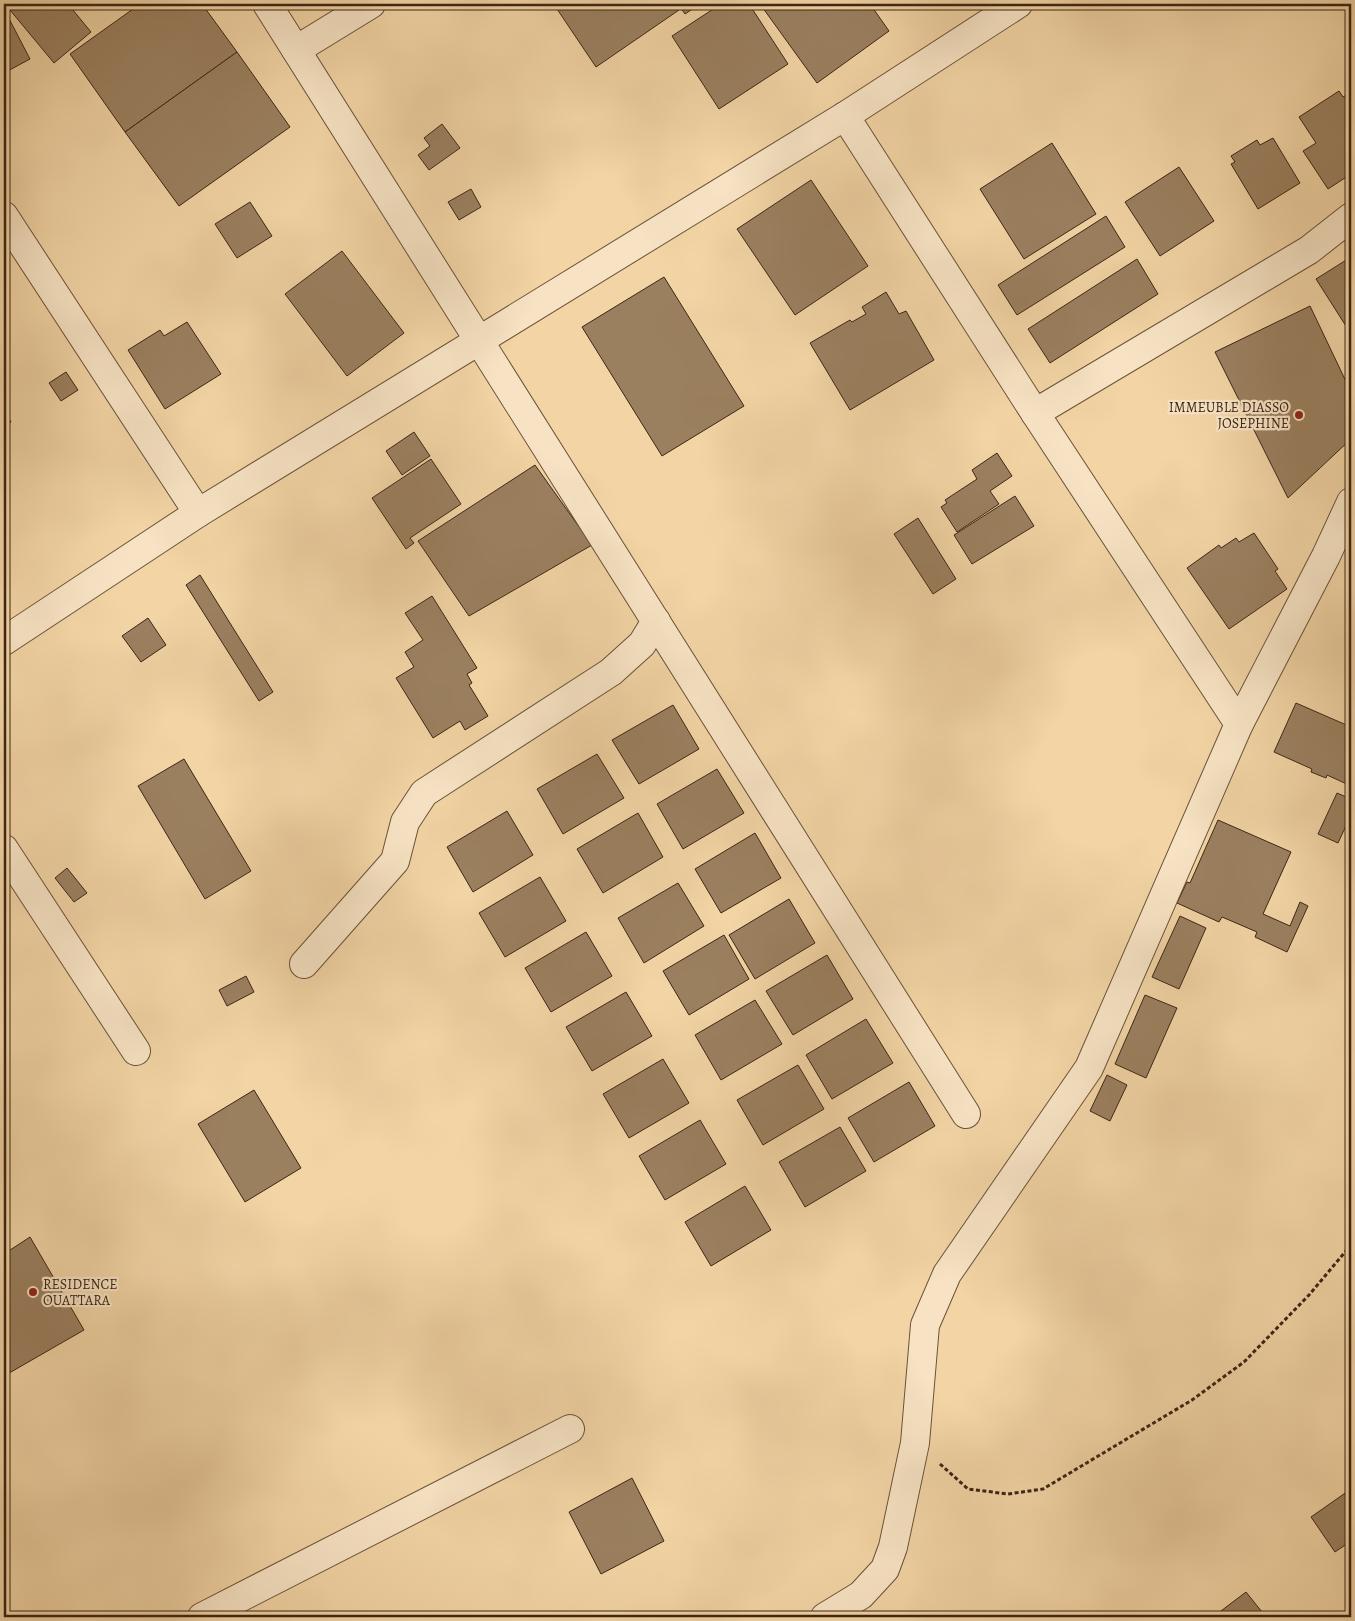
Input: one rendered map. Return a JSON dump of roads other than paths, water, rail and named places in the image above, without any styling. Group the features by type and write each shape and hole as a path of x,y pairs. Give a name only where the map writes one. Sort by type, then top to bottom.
{"street":[{"path":"267,4 966,1114"},
{"path":"296,50 371,4"},
{"path":"4,641 198,513 480,342 845,116 1018,4"},
{"path":"845,116 1034,413 1239,724"},
{"path":"4,216 198,513"},
{"path":"1034,413 1309,250 1351,217"},
{"path":"825,1617 862,1595 885,1569 893,1547 915,1443 925,1325 947,1274 1089,1068 1239,724 1351,502"},
{"path":"304,964 394,862 405,822 424,793 611,672 642,644 656,621"},
{"path":"4,849 136,1051"},
{"path":"202,1617 570,1429"}],"place":[{"name":"IMMEUBLE DIASSO JOSEPHINE","path":"1299,415"},
{"name":"RESIDENCE OUATTARA","path":"33,1292"}]}
